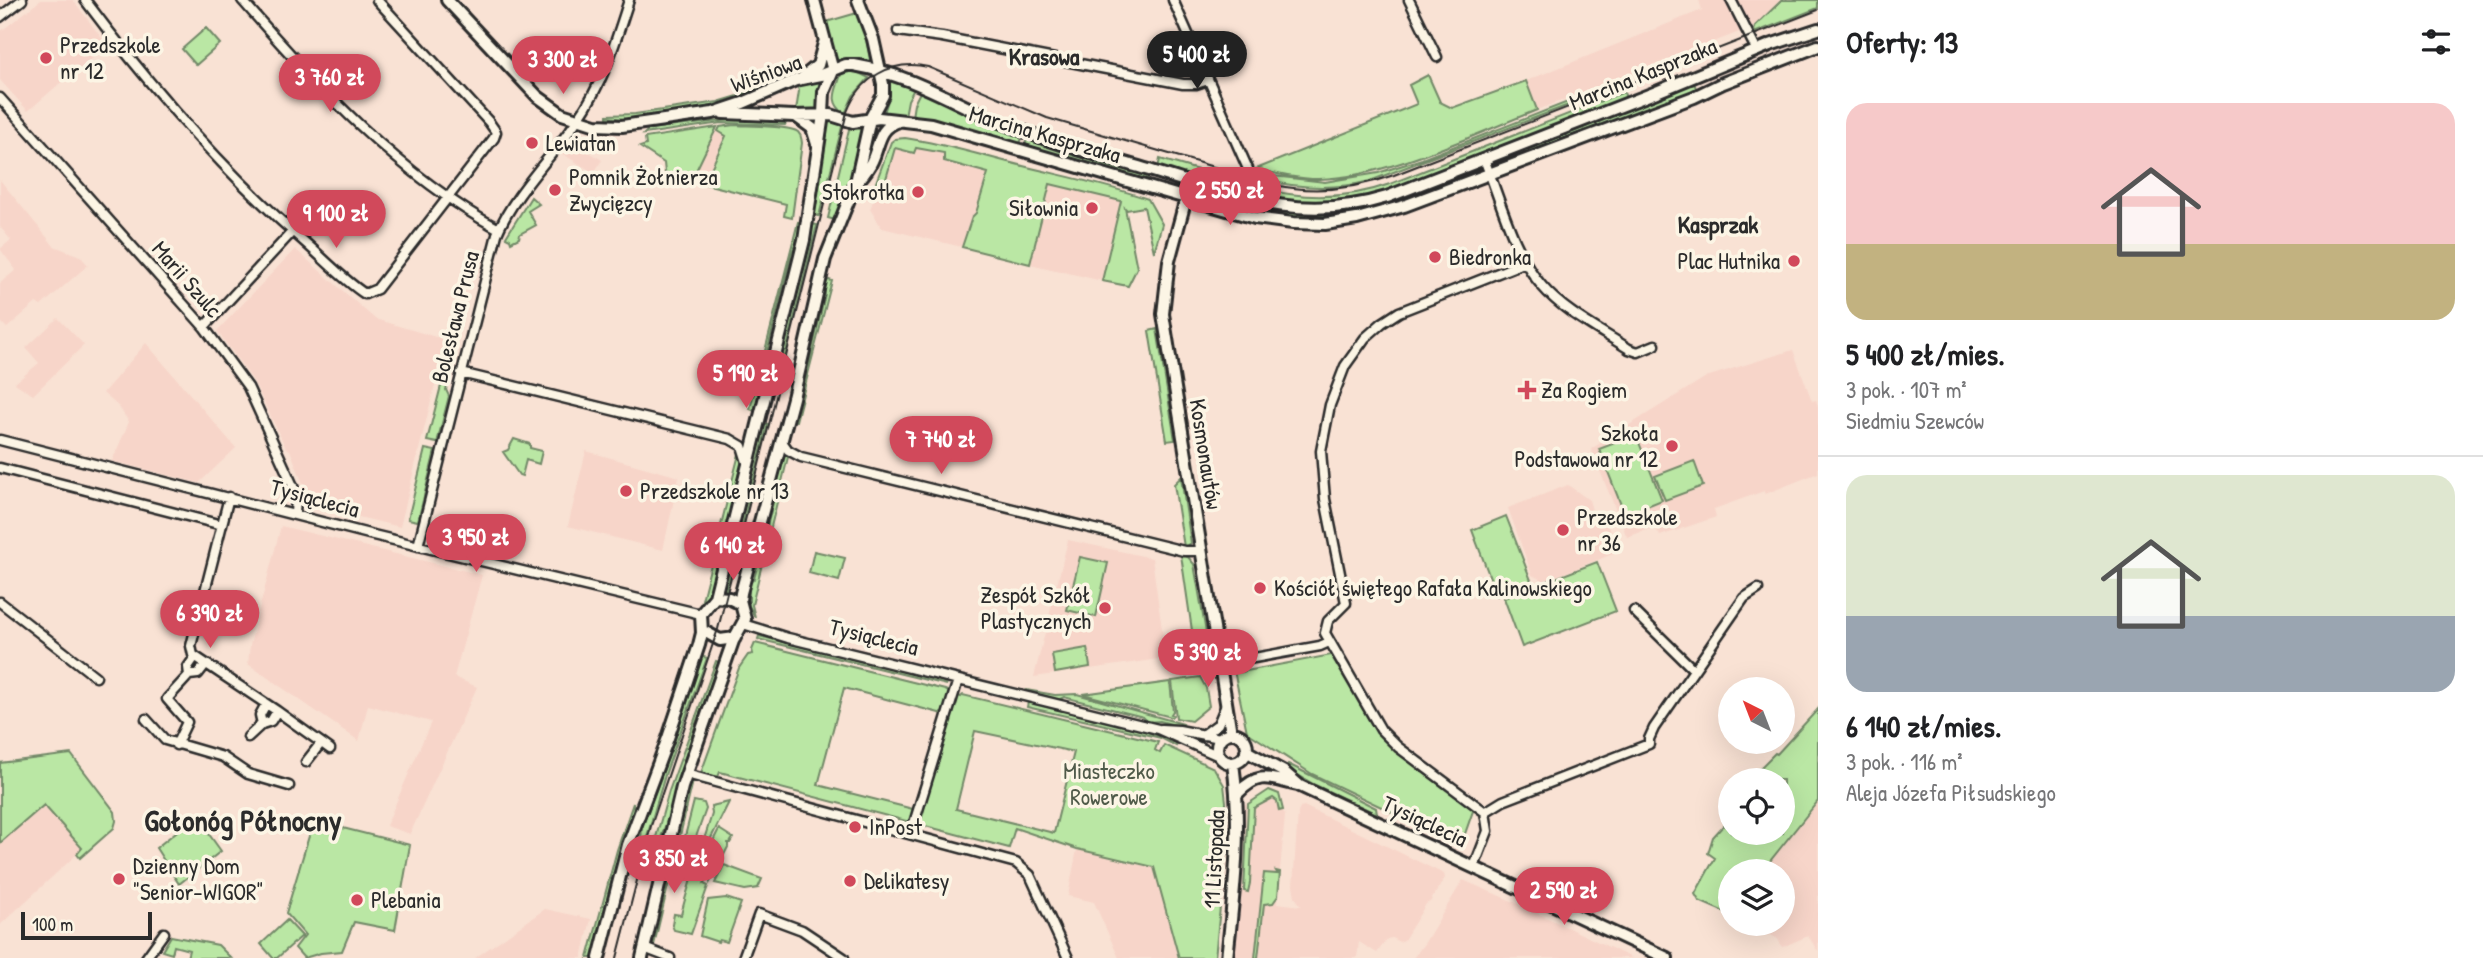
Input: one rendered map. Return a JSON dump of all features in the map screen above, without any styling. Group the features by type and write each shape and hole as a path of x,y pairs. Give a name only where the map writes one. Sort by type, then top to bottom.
{"street":[{"path":"0,17 22,0"},
{"path":"87,0 119,44 201,140 292,232 362,293 368,294 377,289 496,132 377,0"},
{"path":"242,0 361,125 448,197 499,229"},
{"name":"Wiśniowa","path":"447,0 533,92 558,112 578,120 596,125 622,126 713,113 823,115"},
{"name":"Bolesława Prusa","path":"418,546 499,229 578,120 597,89 629,0"},
{"path":"598,958 628,845 670,733 697,650 702,629 701,614 715,597 804,240 825,89 833,71 814,0"},
{"path":"670,958 643,953 686,774 735,638 743,624 745,614 741,593 823,266 854,188 870,119 883,95 872,33 858,0"},
{"path":"1173,0 1248,169"},
{"path":"1409,0 1437,57"},
{"path":"1731,0 1765,66"},
{"name":"Marcina Kasprzaka","path":"880,71 907,78 1026,132 1190,182 1278,206 1336,208 1387,197 1818,29"},
{"path":"898,31 1183,83 1196,84 1208,80"},
{"path":"796,80 818,65 824,40"},
{"name":"Marcina Kasprzaka","path":"870,119 949,128 1264,220 1325,224 1357,219 1404,206 1694,97 1818,46"},
{"path":"833,71 854,65 880,71"},
{"name":"Wiśniowa","path":"713,113 796,80 833,71"},
{"name":"Marii Szulc","path":"0,97 204,327 234,365 254,399 294,490 295,514"},
{"path":"823,115 833,115 853,122 870,119"},
{"path":"794,116 806,121 812,128 818,151"},
{"path":"854,188 871,164 882,132 888,126 902,121"},
{"path":"1485,159 1526,262 1550,295 1633,351 1638,352 1655,345"},
{"name":"Kosmonautów","path":"1190,182 1168,261 1163,314 1227,704 1226,736"},
{"path":"204,327 292,232"},
{"path":"1474,867 1488,831 1488,817 1485,812 1390,740 1374,720 1325,633 1326,625 1342,610 1346,600 1325,499 1321,451 1330,405 1346,364 1371,332 1399,312 1526,262"},
{"path":"461,373 733,440 743,448 749,469"},
{"name":"Tysiąclecia","path":"0,440 418,546 701,614"},
{"path":"781,440 788,450 801,457 1184,551 1201,551"},
{"path":"0,468 222,525"},
{"path":"229,497 191,646 195,657 330,749"},
{"path":"1485,812 1503,801 1649,744 1654,727 1744,598 1758,589"},
{"path":"715,597 729,598 741,604"},
{"path":"0,602 96,677"},
{"path":"1634,611 1694,670"},
{"name":"Tysiąclecia","path":"743,624 788,638 1158,729 1219,756"},
{"path":"702,629 718,640 735,638"},
{"path":"1220,668 1232,662 1320,646 1329,642"},
{"path":"189,676 188,667 195,657"},
{"path":"176,745 187,722 167,699 189,676 198,674 205,664"},
{"path":"911,833 958,680"},
{"path":"262,723 260,715 266,704"},
{"path":"1203,735 1218,724 1227,704"},
{"path":"248,737 262,723 271,721 277,711"},
{"path":"146,719 165,740 223,757 248,774 289,786"},
{"name":"Tysiąclecia","path":"1158,729 1226,736"},
{"path":"1226,736 1241,736 1246,751 1244,757 1233,763 1219,756 1217,747 1226,736"},
{"path":"306,762 321,743"},
{"name":"Tysiąclecia","path":"1246,751 1284,772 1300,786 1667,958"},
{"name":"11 Listopada","path":"1227,958 1238,843 1238,793 1233,763"},
{"path":"686,774 1016,863 1024,867 1030,875 1068,958"},
{"path":"1238,793 1258,777 1300,786"},
{"path":"743,958 759,914 803,930 844,958"},
{"path":"146,958 164,933"}],"shaded area":[{"name":"Przedszkole nr 12","path":"41,0 73,0 107,45 28,111 0,80 0,32"},
{"path":"1699,0 1782,0 1755,26 1537,110 1526,81 1702,10"},
{"path":"716,130 729,130 705,184 691,181"},
{"path":"576,144 602,160 594,173 561,153 569,145"},
{"path":"894,148 913,153 915,148 945,153 945,161 988,173 976,214 972,217 962,247 882,228 870,209"},
{"path":"0,180 54,246 80,256 88,265 41,306 36,303 7,328 0,321 0,283 16,270 0,249 11,240 0,227"},
{"path":"1050,184 1122,201 1102,281 1030,264"},
{"path":"295,249 375,319 446,340 400,527 318,507 310,502 290,450 286,448 254,382 217,331"},
{"path":"58,318 84,345 33,395 15,383 39,363 26,348"},
{"path":"146,343 236,448 199,483 112,461 129,422 119,407 103,393"},
{"name":"Szkoła Podstawowa nr 12","path":"1793,350 1812,401 1816,400 1818,406 1818,473 1765,494 1764,491 1714,509 1716,517 1660,536 1655,527 1627,537 1591,449 1706,377"},
{"name":"Przedszkole nr 13","path":"586,451 679,477 663,550 568,526"},
{"name":"Przedszkole nr 36","path":"1568,485 1589,500 1592,510 1597,510 1604,516 1618,552 1544,581 1532,575 1508,508"},
{"path":"281,526 482,575 454,677 477,687 410,834 386,826 431,722 368,705 359,741 248,664 250,645"},
{"name":"Zespół Szkół Plastycznych","path":"1068,540 1152,558 1166,658 1034,677"},
{"path":"71,754 115,812 114,828 80,858 76,855 0,925 0,763"},
{"path":"1269,790 1279,794 1285,816 1277,903 1301,906 1295,897 1293,885 1298,813 1300,807 1304,806 1444,874 1445,878 1404,940 1399,942 1392,938 1387,939 1377,953 1359,942 1357,958 1233,958 1241,884 1244,805"},
{"path":"1818,801 1818,951 1808,936 1782,947 1778,939 1772,936 1795,936 1795,859 1772,859 1783,845 1795,845 1795,830"},
{"path":"1077,849 1154,868 1179,958 1119,958 1094,902 1068,896"},
{"path":"1463,880 1514,902 1632,958 1413,958"},
{"path":"545,909 591,919 582,958 475,958"}],"green space":[{"path":"1782,0 1818,0 1818,8 1754,33 1755,26"},
{"path":"857,13 865,33 871,65 837,64 826,22"},
{"path":"206,28 220,44 196,65 182,49"},
{"path":"855,71 869,78 853,96 845,114 836,105 836,90 841,74"},
{"path":"1428,75 1440,102 1452,108 1526,81 1537,110 1401,163 1345,177 1295,177 1256,169 1417,104 1409,85"},
{"path":"783,76 787,79 749,97 722,105 625,119 607,117 718,102"},
{"path":"888,78 915,87 908,100 905,116 884,113 890,94"},
{"path":"1692,78 1698,93 1643,109 1502,162 1543,141 1686,86"},
{"path":"820,79 817,96 819,111 796,111 799,91 797,85"},
{"path":"1619,82 1621,85 1370,181 1313,187 1256,178 1256,175 1325,182 1378,173 1422,159"},
{"path":"921,90 1022,138 1020,144 954,124 912,117 914,104"},
{"path":"1624,92 1626,99 1370,197 1337,202 1308,202 1245,193 1246,189 1251,191 1253,186 1305,196 1339,195 1373,189"},
{"path":"738,119 787,121 785,125 721,123 644,134 649,129"},
{"path":"828,119 843,123 819,216 813,215"},
{"path":"734,125 786,128 800,135 802,143 792,218 784,216 786,204 697,182 701,174 706,176 709,173 726,136 718,131 720,127"},
{"path":"850,125 863,126 852,180 835,220 828,218"},
{"path":"717,127 692,179 665,173 664,163 640,147 646,145 645,138"},
{"path":"905,138 1103,185 1148,199 1162,224 1154,252 1144,207 1127,210 1125,208 1137,268 1128,286 1102,281 1121,201 1050,184 1030,264 962,247 988,173 944,161 944,153 916,148 914,153 895,148 883,189 875,185 891,142"},
{"path":"1027,139 1149,175 1147,181 1025,145"},
{"path":"1160,159 1243,183 1240,192 1158,168"},
{"path":"1475,168 1478,174 1396,205 1354,216 1306,219 1241,209 1242,203 1305,213 1362,207 1389,200"},
{"path":"531,197 539,204 528,211 536,225 511,242 506,237"},
{"path":"798,222 803,223 792,253 761,376 757,412 750,409"},
{"path":"812,224 817,225 783,365 778,364"},
{"path":"832,281 796,421 792,420 803,388 825,295 824,283"},
{"path":"1157,329 1175,440 1167,441 1149,331"},
{"path":"447,362 453,364 446,390 449,396 437,443 427,441"},
{"path":"763,423 768,424 726,591 723,588"},
{"path":"1636,435 1662,500 1625,515 1599,449"},
{"path":"514,439 542,451 539,464 526,460 522,476 503,452 508,450"},
{"path":"425,449 435,451 418,521 408,519"},
{"path":"740,450 744,468 739,473 711,593 702,600"},
{"path":"783,451 788,457 752,605 755,617 749,606 749,583 754,579 773,503 772,489"},
{"path":"1694,461 1703,486 1665,500 1655,476"},
{"path":"1181,477 1191,543 1186,547 1174,484"},
{"path":"1506,516 1532,583 1497,596 1472,530"},
{"path":"814,551 845,558 839,581 809,573"},
{"path":"1181,555 1188,557 1194,564 1209,650 1196,658"},
{"path":"1080,557 1108,563 1096,617 1067,610"},
{"path":"1597,562 1616,611 1522,647 1504,598"},
{"path":"759,636 941,680 947,685 758,639"},
{"name":"Miasteczko Rowerowe","path":"755,643 945,690 961,697 963,695 1158,742 1155,750 1160,753 1164,745 1214,768 1224,785 1226,802 1226,846 1215,958 1179,958 1154,867 1077,849 1015,828 1009,848 720,772 718,777 701,773 739,668 748,655 753,654","holes":["844,688 943,714 913,809 818,785","975,731 1074,752 1054,833 956,809"]},
{"path":"1087,648 1090,667 1055,673 1052,654"},
{"path":"1331,655 1372,725 1383,738 1474,808 1461,845 1312,774 1247,732 1233,666 1239,665 1241,672"},
{"path":"700,656 707,658 665,775 639,864 642,828 674,741"},
{"path":"716,661 722,663 691,737 662,835 646,873 669,791"},
{"path":"1200,677 1206,688 1209,706 1191,721 1176,718 1172,681"},
{"path":"1170,682 1173,711 1171,717 1083,694"},
{"path":"1026,690 1055,695 1077,694 1183,724 1182,727 1160,721 1148,722 1143,717 1064,697 1058,700"},
{"path":"1028,702 1145,731 1177,743 1176,746 1161,738 1027,707"},
{"path":"1818,709 1818,801 1795,830 1795,768 1760,768 1774,754 1796,754 1796,733"},
{"path":"71,754 115,812 114,828 80,858 77,854 82,848 44,805 0,843 0,763"},
{"path":"1288,764 1376,808 1377,814 1315,785 1286,768"},
{"path":"693,781 654,945 651,938 689,785"},
{"path":"1269,790 1279,794 1283,810 1279,811 1277,801 1273,798 1254,808 1248,892 1244,891 1248,804"},
{"path":"694,801 704,803 706,809 682,876 678,864"},
{"path":"729,802 704,852 704,884 708,886 691,934 674,930 674,914 681,915 712,814 711,806"},
{"path":"633,803 634,813 619,857 594,958 588,958 617,850"},
{"path":"196,816 221,851 179,884 156,848"},
{"path":"319,822 410,845 395,930 354,922 342,951 304,958 295,948 305,935 286,913 312,826"},
{"path":"719,829 733,838 728,843 710,882 707,853"},
{"path":"1718,831 1718,845 1783,845 1772,859 1718,859 1718,909 1699,901 1695,894 1715,858 1708,853 1713,837"},
{"path":"724,865 762,879 758,888 745,890 715,883"},
{"path":"1276,871 1280,872 1278,896 1273,903 1264,904 1258,958 1255,958 1264,873 1278,874"},
{"path":"726,898 741,903 727,942 700,936 708,900"},
{"path":"287,920 302,936 277,958 273,958 261,944"},
{"path":"171,936 218,945 231,958 187,958 189,950 174,946 172,954 162,951"}],"tram line":[{"path":"617,958 651,826 718,629 847,112 860,90 869,81 878,74 902,66 928,67 1047,118 1275,185 1335,189 1394,175 1818,10"}],"place":[{"name":"Przedszkole nr 12","path":"46,58"},
{"name":"Lewiatan","path":"532,143"},
{"name":"Pomnik Żołnierza Zwycięzcy","path":"555,190"},
{"name":"Stokrotka","path":"918,192"},
{"name":"Siłownia","path":"1092,208"},
{"name":"Biedronka","path":"1435,257"},
{"name":"Plac Hutnika","path":"1794,261"},
{"name":"Za Rogiem","path":"1527,390"},
{"name":"Szkoła Podstawowa nr 12","path":"1672,446"},
{"name":"Przedszkole nr 13","path":"626,491"},
{"name":"Przedszkole nr 36","path":"1563,530"},
{"name":"Kościół świętego Rafała Kalinowskiego","path":"1260,588"},
{"name":"Zespół Szkół Plastycznych","path":"1105,608"},
{"name":"InPost","path":"855,827"},
{"name":"Dzienny Dom \"Senior-WIGOR\"","path":"119,879"},
{"name":"Delikatesy","path":"850,881"},
{"name":"Plebania","path":"357,900"}],"district":[{"name":"Krasowa","path":"1044,57"},
{"name":"Kasprzak","path":"1718,225"},
{"name":"Gołonóg Północny","path":"243,821"}]}
